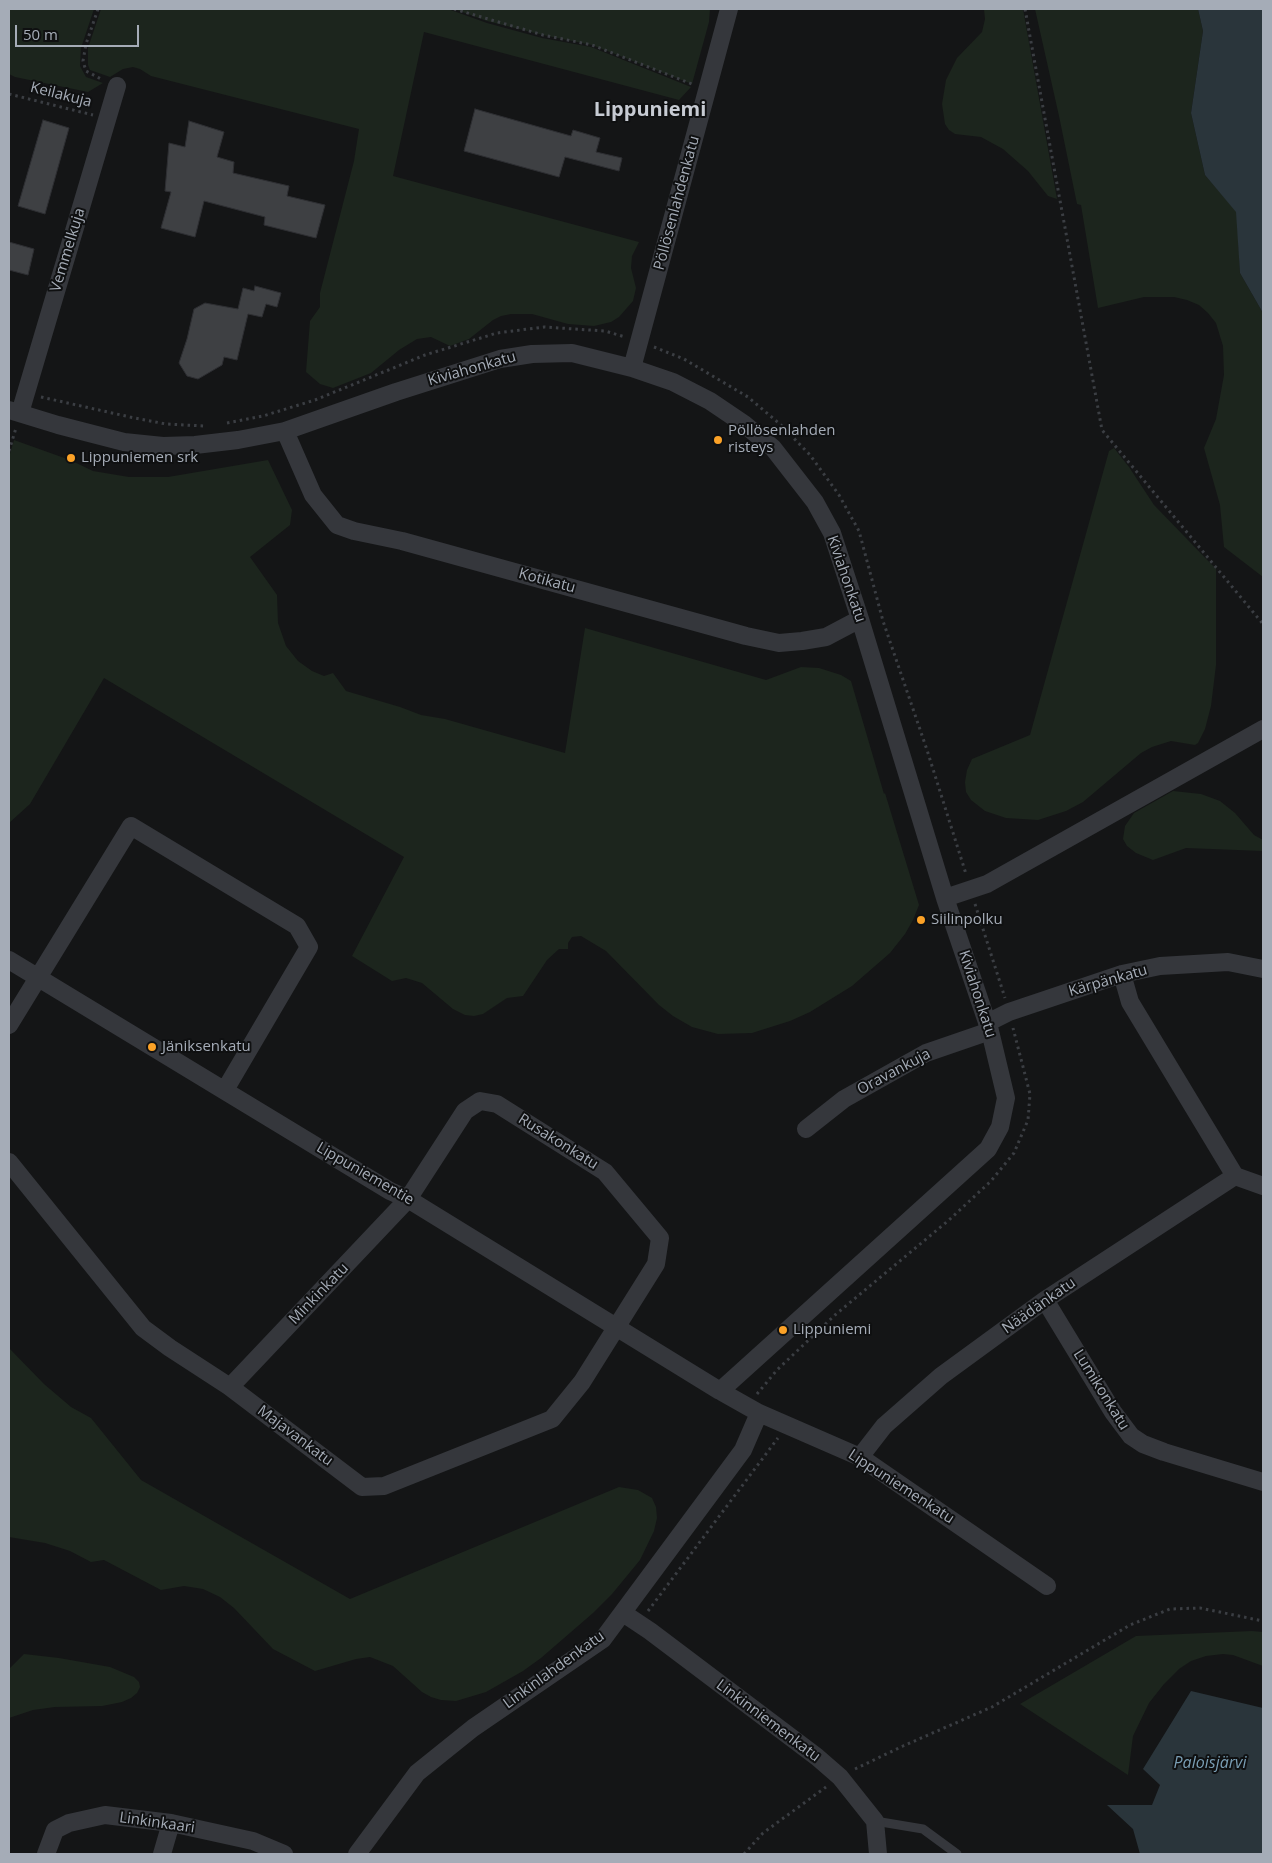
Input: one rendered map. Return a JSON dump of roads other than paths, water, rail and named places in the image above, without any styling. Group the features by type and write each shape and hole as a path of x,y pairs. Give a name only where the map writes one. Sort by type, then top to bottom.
{"street":[{"name":"Pöllösenlahdenkatu","path":"632,368 729,9"},
{"name":"Vemmelkuja","path":"14,412 26,393 117,86"},
{"name":"Kiviahonkatu","path":"14,412 124,442 163,446 195,445 238,440 285,431 396,392 500,359 532,354 572,353 632,368 673,382 710,401 744,424 773,448 815,502 832,533 860,619 945,898 988,1027 1006,1098 1000,1127 988,1150 720,1391"},
{"name":"Kotikatu","path":"285,431 313,495 337,525 354,531 402,541 746,636 779,643 826,637 860,619"},
{"path":"945,898 987,884 1263,729"},
{"path":"9,1025 131,826 297,926 309,946 225,1090"},
{"name":"Lippuniementie","path":"9,960 390,1191 408,1199 720,1391"},
{"name":"Kärpänkatu","path":"988,1027 1009,1012 1122,974 1160,966 1228,962 1263,969"},
{"path":"1122,974 1130,1002 1235,1176 1263,1186"},
{"name":"Oravankuja","path":"806,1130 844,1099 926,1053 988,1027"},
{"name":"Rusakonkatu","path":"408,1199 465,1111 480,1101 497,1104 605,1172 660,1238 656,1264 617,1327"},
{"name":"Majavankatu","path":"9,1162 143,1328 230,1387 362,1487 384,1486 552,1419 582,1382 617,1327"},
{"name":"Näädänkatu","path":"860,1456 884,1426 941,1376 1045,1300 1235,1176"},
{"name":"Minkinkatu","path":"230,1387 408,1199"},
{"name":"Lumikonkatu","path":"1045,1300 1113,1412 1131,1436 1143,1444 1157,1449 1263,1482"},
{"name":"Lippuniemenkatu","path":"720,1391 757,1405 860,1456 1048,1586"},
{"name":"Linkinlahdenkatu","path":"357,1854 417,1773 473,1728 603,1639 742,1450 757,1405"},
{"name":"Linkinniemenkatu","path":"622,1613 650,1631 840,1777 875,1821"},
{"name":"Linkinkaari","path":"46,1854 55,1830 69,1823 105,1816 171,1823 253,1840 284,1854"},
{"path":"875,1821 878,1854"},
{"path":"162,1854 171,1823"}],"lane":[{"path":"875,1821 923,1829 957,1854"}],"water":[{"path":"1198,9 1263,9 1263,313 1240,273 1236,212 1205,175 1191,113 1203,31"},
{"name":"Paloisjärvi","path":"1191,1691 1263,1708 1263,1854 1140,1854 1133,1829 1107,1805 1152,1805 1160,1785 1143,1769"}],"place":[{"name":"Pöllösenlahden risteys","path":"718,440"},
{"name":"Lippuniemen srk","path":"71,458"},
{"name":"Siilinpolku","path":"921,920"},
{"name":"Jäniksenkatu","path":"152,1047"},
{"name":"Lippuniemi","path":"783,1330"}],"district":[{"name":"Lippuniemi","path":"650,110"}]}
